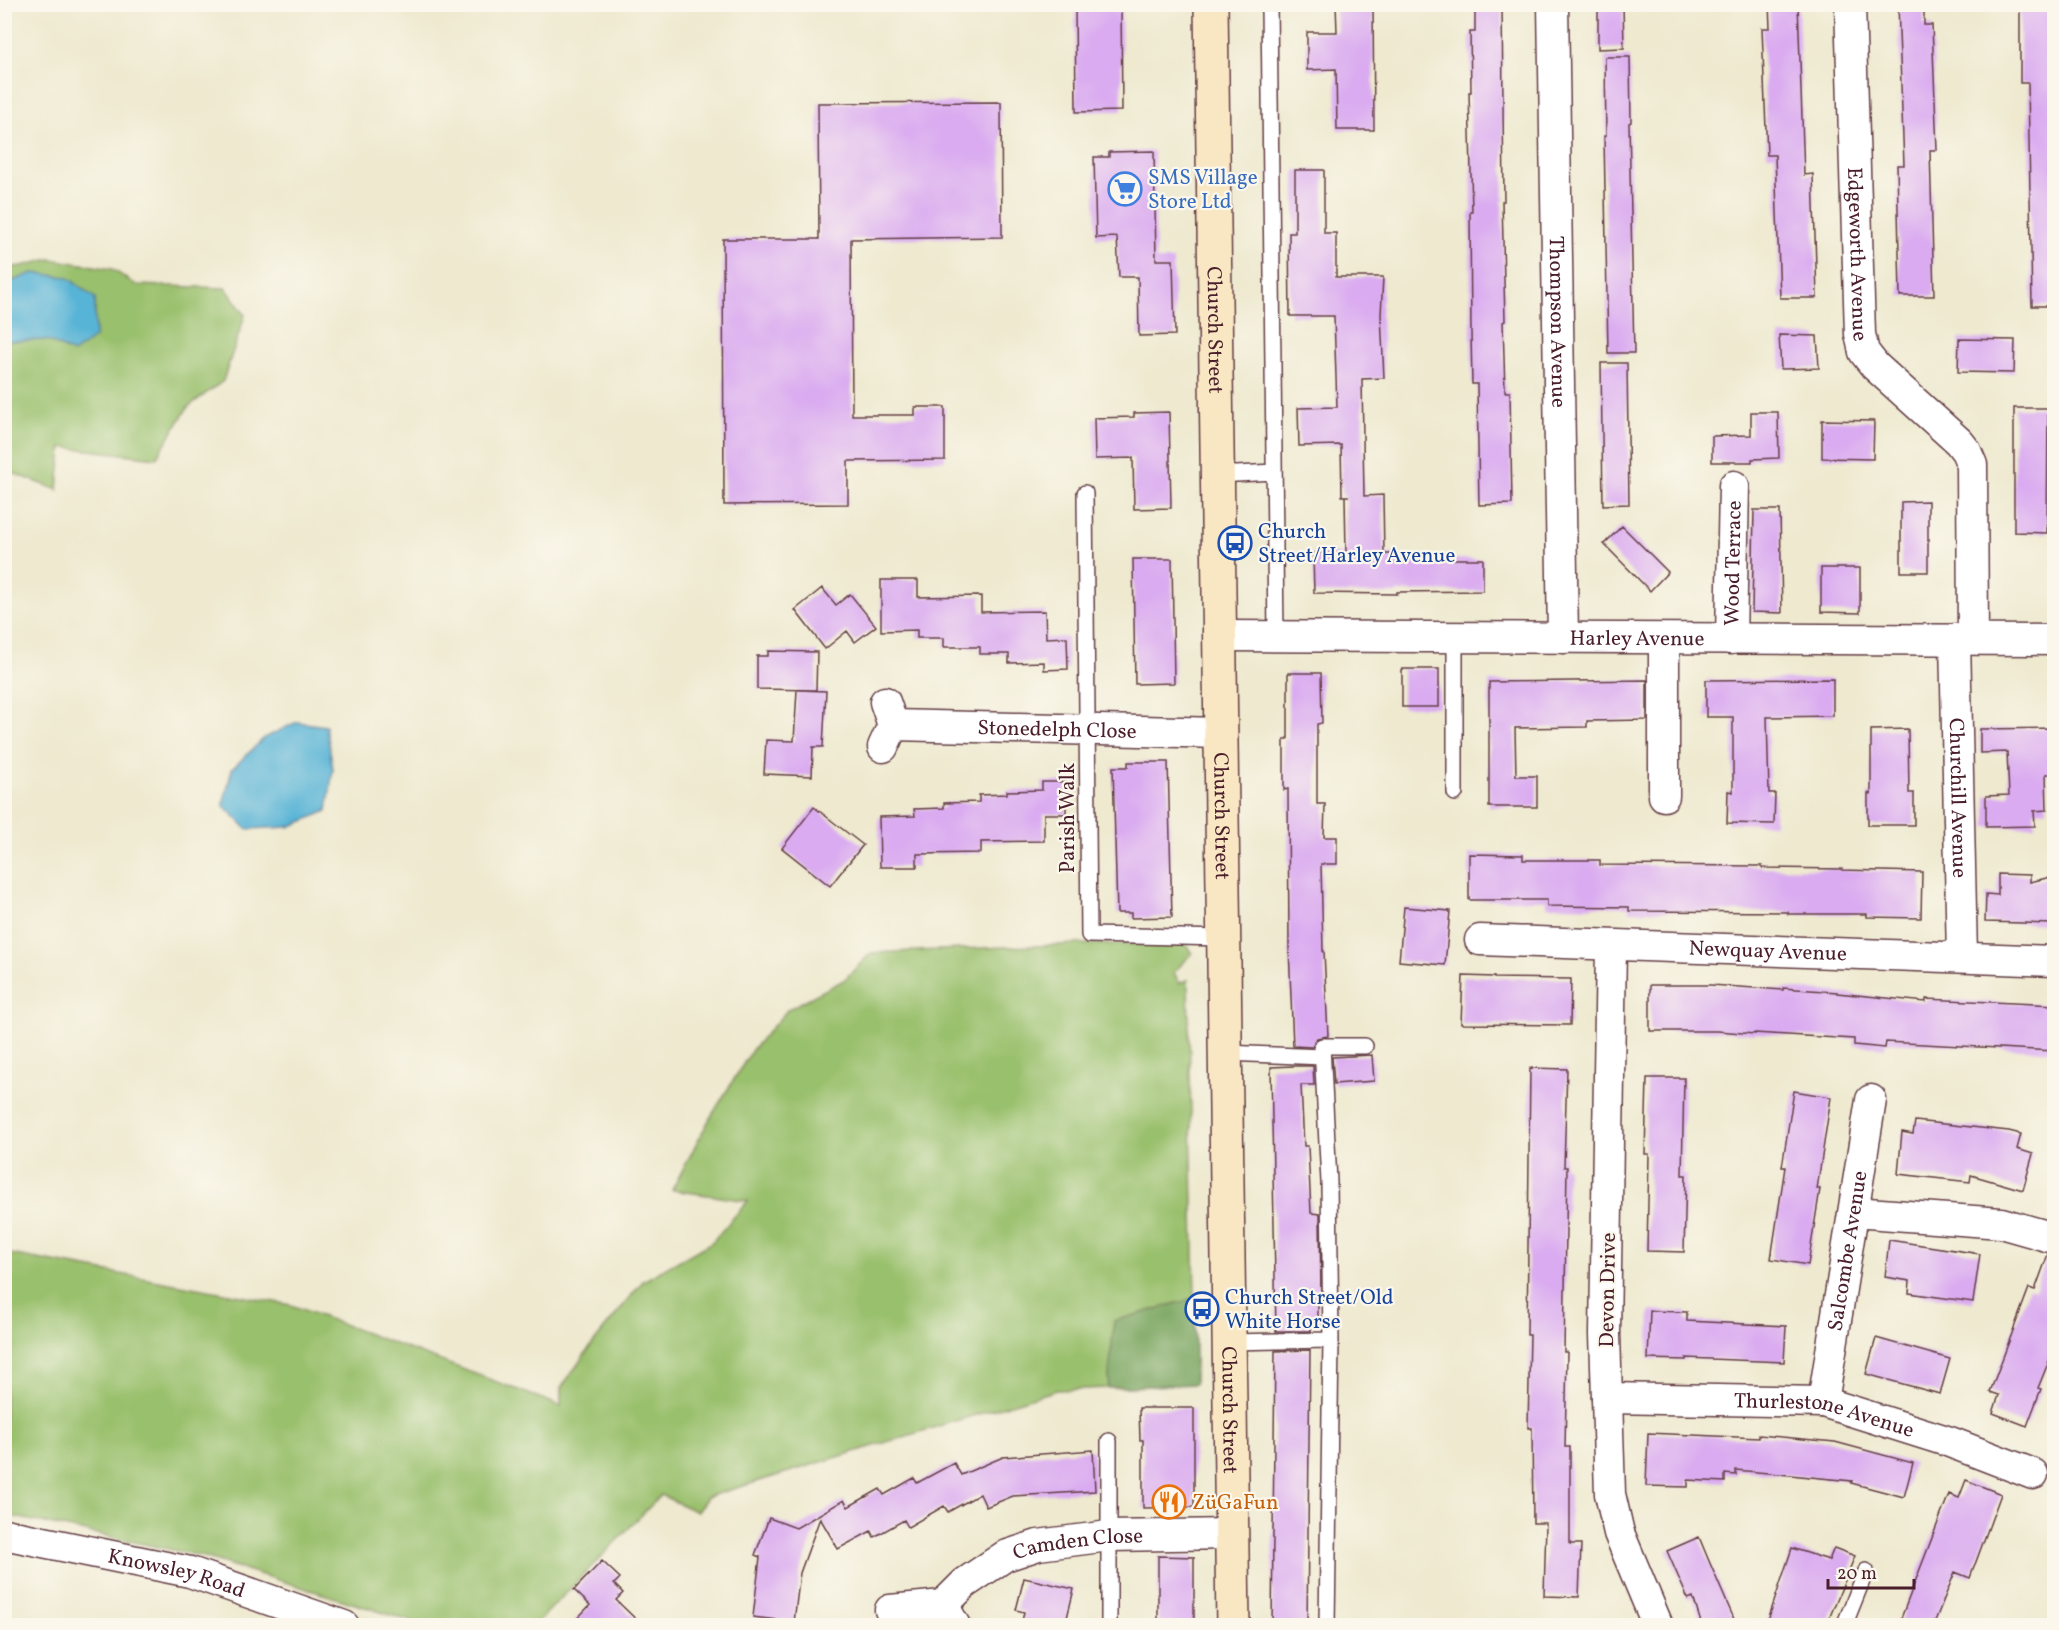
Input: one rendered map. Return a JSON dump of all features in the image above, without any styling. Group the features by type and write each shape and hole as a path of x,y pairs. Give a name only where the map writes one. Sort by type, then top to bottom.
{"main road":[{"name":"Church Street","path":"1211,4 1233,1626"}],"street":[{"name":"Thompson Avenue","path":"1553,4 1563,638"},
{"name":"Edgeworth Avenue","path":"1850,4 1860,334 1864,352 1875,366 1959,442 1972,465 1964,639"},
{"name":"Wood Terrace","path":"1731,639 1734,486"},
{"name":"Harley Avenue","path":"1220,636 2055,640"},
{"path":"1664,639 1665,796"},
{"name":"Churchill Avenue","path":"1962,957 1964,639"},
{"name":"Stonedelph Close","path":"887,725 1221,733"},
{"name":"Newquay Avenue","path":"1480,940 2055,961"},
{"name":"Devon Drive","path":"1611,946 1605,1334 1610,1494 1619,1533 1658,1626"},
{"name":"Salcombe Avenue","path":"1823,1402 1872,1100"},
{"path":"1854,1212 2001,1223 2055,1238"},
{"name":"Thurlestone Avenue","path":"1607,1398 1823,1402 1950,1442 2033,1474"},
{"name":"Knowsley Road","path":"4,1534 190,1572 344,1626"},
{"name":"Camden Close","path":"890,1610 949,1615 965,1582 1005,1556 1038,1545 1109,1536 1232,1534"}],"lane":[{"path":"1269,4 1276,638"},
{"path":"1218,475 1274,472"},
{"name":"Parish Walk","path":"1084,493 1089,935 1224,938"},
{"path":"1455,638 1455,793"},
{"path":"1327,1626 1331,1340 1329,1182 1322,1046 1365,1046"},
{"path":"1226,1053 1322,1057"},
{"path":"1230,1342 1331,1340"},
{"path":"1109,1441 1109,1626"},
{"path":"1844,1626 1866,1571"}],"green space":[{"path":"50,259 112,269 136,285 226,288 245,315 223,381 188,407 156,458 62,447 58,490 5,470 4,268"},
{"path":"1078,944 1186,944 1192,954 1174,972 1179,983 1188,980 1195,1298 1114,1321 1108,1388 1057,1390 707,1497 697,1512 661,1495 535,1625 423,1625 201,1556 5,1515 4,1253 291,1305 561,1406 561,1388 590,1347 643,1281 712,1242 748,1201 672,1190 710,1118 752,1050 788,1009 844,980 871,953"},
{"path":"1195,1298 1195,1384 1108,1388 1114,1321"}],"water":[{"path":"33,273 67,277 95,298 95,337 73,353 47,340 5,341 5,284"},
{"path":"297,722 326,726 333,769 327,811 289,827 247,829 223,805 232,769 264,738"}],"building":[{"path":"1075,4 1121,4 1122,111 1076,112"},
{"path":"1336,4 1373,4 1374,130 1337,130 1336,69 1307,70 1307,32 1337,32"},
{"path":"1475,4 1502,4 1504,201 1502,201 1505,321 1503,322 1505,392 1510,392 1512,504 1479,505 1477,384 1472,384 1469,92 1471,92 1470,32 1475,32"},
{"path":"1598,4 1623,4 1624,48 1598,49"},
{"path":"1769,4 1798,4 1804,175 1813,174 1817,297 1815,298 1780,298 1775,155 1767,155 1762,28 1770,28"},
{"path":"1898,4 1924,4 1924,25 1932,25 1937,150 1930,150 1934,296 1900,296 1897,165 1904,165"},
{"path":"2020,4 2054,4 2055,306 2032,306 2028,83 2020,83"},
{"path":"1605,57 1630,57 1631,122 1629,123 1634,353 1608,353 1604,136 1606,136"},
{"path":"1001,102 1002,237 851,239 852,415 915,415 915,407 945,407 945,460 848,461 848,504 724,505 723,239 819,239 818,103"},
{"path":"1154,151 1156,260 1173,260 1175,335 1139,336 1138,277 1119,277 1117,237 1096,238 1094,157 1109,157 1109,152"},
{"path":"1295,170 1324,170 1324,233 1336,233 1336,277 1383,277 1381,315 1384,378 1362,379 1364,496 1383,495 1384,554 1397,554 1397,559 1483,559 1483,591 1397,592 1397,594 1314,593 1313,553 1346,554 1345,496 1342,496 1341,445 1299,446 1298,408 1337,407 1334,316 1290,316 1289,233 1295,233"},
{"path":"1779,335 1817,336 1819,368 1781,369"},
{"path":"1959,339 2015,340 2014,373 1958,372"},
{"path":"1601,363 1627,363 1629,504 1603,505"},
{"path":"2014,408 2048,408 2047,533 2014,532"},
{"path":"1169,412 1171,508 1134,509 1133,458 1095,459 1094,418 1134,417 1134,413"},
{"path":"1751,412 1778,412 1779,458 1752,459 1752,462 1712,462 1712,436 1751,435"},
{"path":"1822,420 1874,421 1873,459 1822,458"},
{"path":"1928,501 1928,572 1901,572 1901,502"},
{"path":"1754,510 1780,510 1782,613 1752,612"},
{"path":"1622,526 1668,572 1650,591 1604,544"},
{"path":"1133,559 1172,559 1174,683 1135,684"},
{"path":"1821,568 1860,568 1860,613 1821,612"},
{"path":"881,580 918,580 918,597 981,596 981,612 1045,611 1046,638 1067,637 1068,669 1044,670 1044,662 1009,663 1009,654 980,654 980,647 944,647 944,638 917,638 917,630 881,631"},
{"path":"822,588 836,605 850,594 876,626 855,642 847,631 825,649 795,610"},
{"path":"768,651 817,652 816,690 757,689 757,656 768,656"},
{"path":"1402,669 1439,669 1439,707 1402,707"},
{"path":"1288,673 1321,673 1322,723 1317,724 1317,804 1325,804 1324,837 1337,837 1337,864 1321,864 1328,1036 1317,1038 1312,1047 1293,1046 1289,947 1288,789 1284,790 1284,739 1288,739"},
{"path":"1833,679 1833,716 1767,717 1769,793 1775,793 1774,824 1727,823 1728,791 1733,792 1733,717 1706,717 1706,680"},
{"path":"1647,680 1647,720 1587,721 1587,727 1515,728 1516,776 1537,776 1537,807 1489,807 1489,682"},
{"path":"797,690 826,691 823,747 813,747 812,776 764,774 766,740 794,741"},
{"path":"2055,728 2055,774 2046,774 2047,810 2034,811 2035,826 1986,827 1986,796 2009,795 2007,752 1980,753 1980,729"},
{"path":"1908,729 1909,793 1914,793 1914,825 1868,825 1868,793 1871,794 1871,730"},
{"path":"1128,762 1168,762 1172,917 1131,918 1131,913 1117,913 1113,767 1128,767"},
{"path":"1042,782 1066,782 1066,814 1044,814 1044,841 981,842 981,853 917,854 917,867 880,867 879,817 915,816 914,809 944,808 944,803 979,802 979,795 1042,790"},
{"path":"814,807 863,845 830,886 782,848"},
{"path":"1469,854 1523,855 1523,860 1600,860 1600,865 1762,866 1762,868 1922,872 1921,918 1867,917 1867,914 1788,914 1788,912 1629,911 1629,907 1547,906 1547,900 1469,900"},
{"path":"1998,874 2030,875 2030,882 2055,876 2055,924 1985,922 1986,894 1998,895"},
{"path":"1404,907 1450,911 1445,965 1399,961"},
{"path":"1463,976 1571,979 1570,1025 1461,1023"},
{"path":"1650,985 1711,985 1783,990 1783,988 1926,1002 1926,999 2055,1005 2055,1051 1886,1042 1885,1048 1854,1045 1854,1039 1717,1031 1650,1031"},
{"path":"1372,1055 1374,1081 1334,1084 1332,1057"},
{"path":"1313,1066 1314,1085 1301,1085 1304,1146 1308,1146 1311,1213 1320,1214 1321,1300 1318,1300 1318,1324 1311,1324 1311,1331 1276,1331 1271,1067"},
{"path":"1530,1068 1567,1069 1564,1167 1567,1167 1565,1447 1570,1447 1570,1544 1581,1544 1579,1597 1544,1596 1546,1523 1533,1523 1532,1428 1528,1428 1530,1335 1527,1335"},
{"path":"1647,1078 1684,1078 1682,1175 1686,1175 1684,1252 1647,1251 1649,1154 1645,1154"},
{"path":"1794,1091 1831,1097 1808,1265 1771,1259"},
{"path":"1915,1121 2021,1134 2017,1149 2033,1154 2023,1190 1971,1175 1970,1182 1898,1174 1902,1132 1913,1134"},
{"path":"1889,1240 1980,1254 1973,1302 1909,1293 1910,1281 1885,1277"},
{"path":"2048,1254 2055,1255 2055,1346 2038,1388 2041,1389 2027,1426 1993,1413 1999,1395 1990,1392 2029,1288 2035,1290"},
{"path":"1650,1311 1687,1312 1687,1321 1786,1326 1784,1362 1686,1358 1686,1360 1648,1359"},
{"path":"1876,1338 1950,1359 1940,1394 1866,1374"},
{"path":"1310,1350 1307,1626 1272,1626 1275,1351"},
{"path":"1139,1408 1194,1408 1194,1507 1143,1508 1143,1440 1140,1440"},
{"path":"1648,1433 1759,1438 1759,1435 1835,1442 1913,1463 1904,1497 1851,1483 1852,1481 1736,1470 1736,1475 1725,1474 1725,1482 1688,1480 1688,1487 1646,1486"},
{"path":"1093,1450 1095,1491 1013,1496 986,1507 980,1494 948,1512 944,1506 908,1527 904,1520 874,1537 871,1531 838,1549 820,1518 800,1573 794,1622 753,1617 760,1557 755,1555 769,1518 796,1528 844,1500 848,1507 880,1489 884,1495 914,1478 917,1483 954,1463 961,1475 1003,1457"},
{"path":"1966,1480 2001,1494 1970,1578 1955,1572 1933,1626 1898,1626 1949,1494 1959,1498"},
{"path":"1699,1537 1737,1626 1702,1626 1693,1597 1688,1599 1667,1551"},
{"path":"1792,1548 1829,1560 1834,1548 1855,1556 1826,1626 1766,1626"},
{"path":"1158,1556 1194,1557 1194,1626 1158,1626"},
{"path":"602,1561 620,1578 614,1584 623,1593 616,1600 643,1626 570,1626 590,1605 574,1590"},
{"path":"1024,1578 1074,1589 1065,1626 1021,1626 1024,1612 1016,1610"}],"place":[{"name":"SMS Village Store Ltd","path":"1125,189"},
{"name":"Church Street/Harley Avenue","path":"1235,543"},
{"name":"Church Street/Old White Horse","path":"1202,1309"},
{"name":"ZüGaFun","path":"1169,1502"}]}
